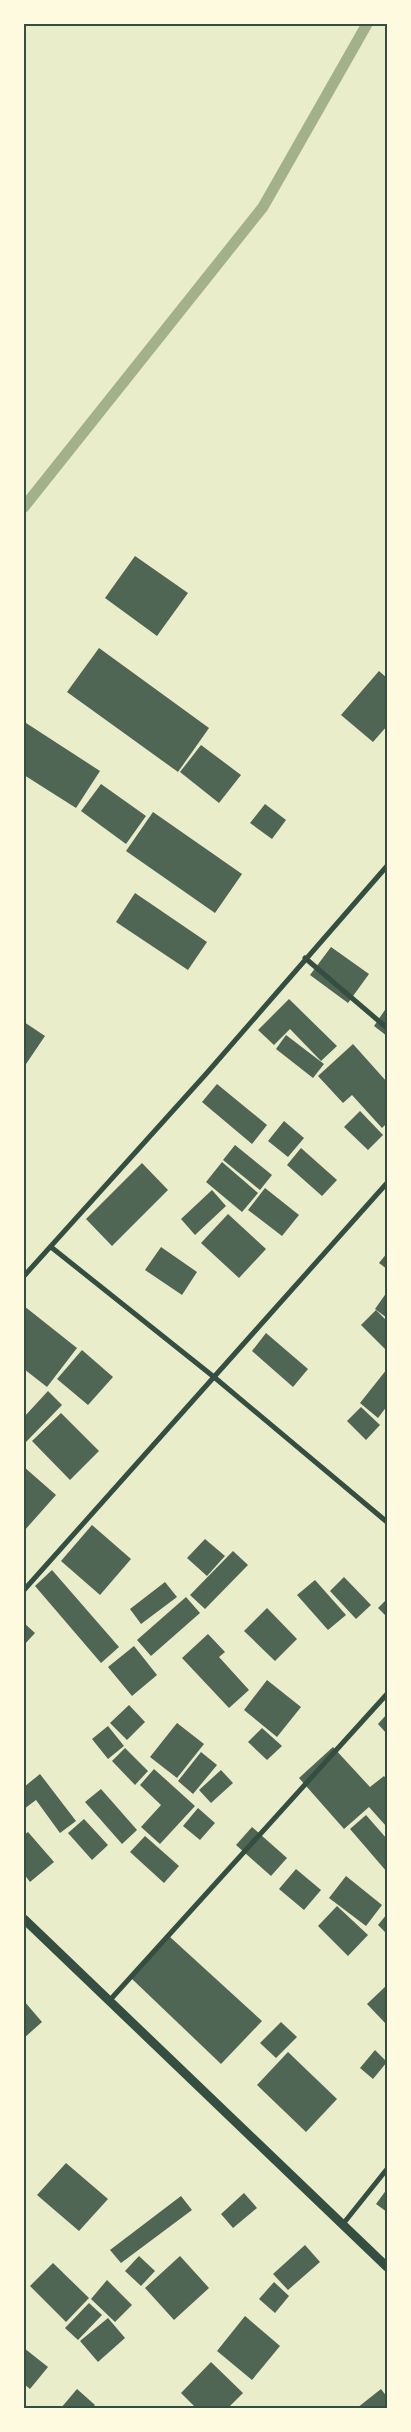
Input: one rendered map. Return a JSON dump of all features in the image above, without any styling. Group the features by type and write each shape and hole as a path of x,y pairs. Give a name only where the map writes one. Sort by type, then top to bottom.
{"street":[{"path":"24,1276 206,1074 387,866"},
{"path":"305,958 387,1028"},
{"path":"24,1590 387,1183"},
{"path":"51,1247 214,1377 387,1522"},
{"path":"110,2000 387,1694"},
{"path":"24,1919 387,2267"},
{"path":"343,2224 387,2169"}],"building":[{"path":"135,556 188,593 157,636 105,598"},
{"path":"99,648 209,728 178,772 67,692"},
{"path":"379,671 387,678 387,726 373,742 341,715"},
{"path":"26,723 100,771 76,808 24,775 24,727"},
{"path":"201,745 241,775 219,803 180,772"},
{"path":"101,784 146,816 126,844 81,811"},
{"path":"265,804 286,820 272,839 250,823"},
{"path":"153,812 242,874 215,913 126,851"},
{"path":"135,893 207,942 188,970 116,922"},
{"path":"331,947 369,974 348,1003 310,975"},
{"path":"289,999 337,1046 321,1061 290,1029 274,1045 258,1030"},
{"path":"387,1007 387,1036 374,1026"},
{"path":"24,1022 45,1036 24,1067"},
{"path":"286,1035 324,1064 313,1078 276,1049"},
{"path":"353,1044 387,1082 387,1123 382,1128 352,1095 343,1103 318,1076"},
{"path":"217,1084 267,1125 252,1144 202,1102"},
{"path":"360,1111 383,1135 368,1150 344,1127"},
{"path":"284,1121 304,1138 288,1157 268,1141"},
{"path":"235,1145 272,1175 260,1190 223,1160"},
{"path":"301,1148 337,1180 322,1196 287,1165"},
{"path":"222,1162 258,1193 242,1212 206,1182"},
{"path":"142,1163 168,1190 112,1246 86,1219"},
{"path":"265,1188 299,1215 282,1236 248,1210"},
{"path":"212,1190 226,1206 195,1235 181,1219"},
{"path":"228,1214 266,1249 239,1278 201,1243"},
{"path":"161,1247 197,1272 182,1295 145,1270"},
{"path":"387,1253 387,1269 379,1263"},
{"path":"387,1292 387,1318 375,1309"},
{"path":"24,1306 77,1348 47,1387 24,1369"},
{"path":"376,1310 387,1321 387,1351 361,1325"},
{"path":"266,1333 308,1369 293,1387 252,1351"},
{"path":"82,1350 113,1377 88,1405 57,1379"},
{"path":"387,1369 387,1406 378,1418 360,1403"},
{"path":"48,1391 62,1405 26,1442 24,1440 24,1417"},
{"path":"361,1407 380,1425 366,1440 347,1421"},
{"path":"61,1413 99,1451 70,1480 32,1441"},
{"path":"24,1467 56,1495 24,1531"},
{"path":"92,1525 131,1559 100,1595 61,1561"},
{"path":"205,1539 225,1556 207,1576 187,1558"},
{"path":"233,1551 248,1565 205,1609 190,1595"},
{"path":"52,1570 119,1647 101,1663 35,1586"},
{"path":"344,1577 371,1605 356,1619 330,1591"},
{"path":"315,1580 346,1615 328,1630 297,1595"},
{"path":"165,1582 177,1597 141,1624 130,1609"},
{"path":"186,1597 200,1613 151,1656 137,1640"},
{"path":"387,1599 387,1617 378,1608"},
{"path":"267,1608 297,1639 275,1661 244,1631"},
{"path":"24,1623 35,1633 24,1645"},
{"path":"208,1634 225,1652 219,1657 249,1690 229,1708 182,1658"},
{"path":"134,1646 157,1675 132,1696 108,1667"},
{"path":"267,1680 301,1707 277,1737 244,1710"},
{"path":"129,1705 145,1722 127,1740 110,1723"},
{"path":"387,1714 387,1734 378,1724"},
{"path":"177,1723 204,1744 177,1778 150,1757"},
{"path":"108,1726 124,1746 108,1759 92,1739"},
{"path":"262,1728 282,1746 267,1760 248,1742"},
{"path":"333,1747 370,1787 384,1776 387,1780 386,1826 369,1807 344,1829 299,1778"},
{"path":"125,1748 148,1771 135,1785 112,1761"},
{"path":"201,1752 217,1765 193,1794 178,1781"},
{"path":"154,1769 195,1806 160,1844 141,1827 161,1805 140,1785"},
{"path":"221,1770 233,1783 211,1803 199,1790"},
{"path":"40,1774 76,1821 60,1833 36,1800 24,1809 24,1787"},
{"path":"101,1789 137,1830 122,1844 85,1802"},
{"path":"198,1808 215,1823 200,1840 183,1826"},
{"path":"366,1815 387,1839 387,1872 350,1829"},
{"path":"84,1819 108,1845 92,1860 68,1833"},
{"path":"252,1827 287,1858 271,1876 236,1845"},
{"path":"28,1832 54,1862 30,1882 24,1874 24,1835"},
{"path":"145,1836 179,1866 164,1883 130,1852"},
{"path":"296,1869 321,1890 304,1910 279,1889"},
{"path":"346,1876 382,1905 366,1926 329,1898"},
{"path":"337,1906 368,1935 348,1956 318,1926"},
{"path":"387,1914 387,1934 378,1925"},
{"path":"170,1937 262,2021 221,2064 131,1978"},
{"path":"387,1985 387,2025 367,2004"},
{"path":"24,2001 42,2022 24,2038"},
{"path":"281,2022 297,2037 276,2058 260,2043"},
{"path":"375,2050 387,2062 373,2079 360,2068"},
{"path":"288,2052 337,2099 306,2132 257,2085"},
{"path":"66,2163 108,2199 79,2231 37,2195"},
{"path":"387,2189 387,2212 376,2204"},
{"path":"244,2193 257,2208 233,2228 221,2214"},
{"path":"181,2196 192,2210 121,2263 110,2250"},
{"path":"305,2245 320,2262 288,2290 273,2274"},
{"path":"139,2256 155,2271 141,2286 125,2271"},
{"path":"180,2256 209,2288 174,2320 145,2288"},
{"path":"53,2263 89,2298 66,2322 30,2286"},
{"path":"107,2280 132,2305 115,2322 91,2299"},
{"path":"274,2282 289,2296 275,2313 259,2299"},
{"path":"89,2303 102,2315 78,2340 65,2328"},
{"path":"245,2316 280,2346 252,2380 217,2351"},
{"path":"108,2318 125,2338 98,2362 80,2341"},
{"path":"24,2348 48,2367 30,2389 24,2384"},
{"path":"211,2362 243,2393 228,2408 196,2408 181,2393"},
{"path":"77,2389 95,2405 92,2408 61,2408"},
{"path":"381,2389 387,2397 387,2407 357,2408"}],"waterway":[{"path":"24,507 263,207 367,24"}]}
